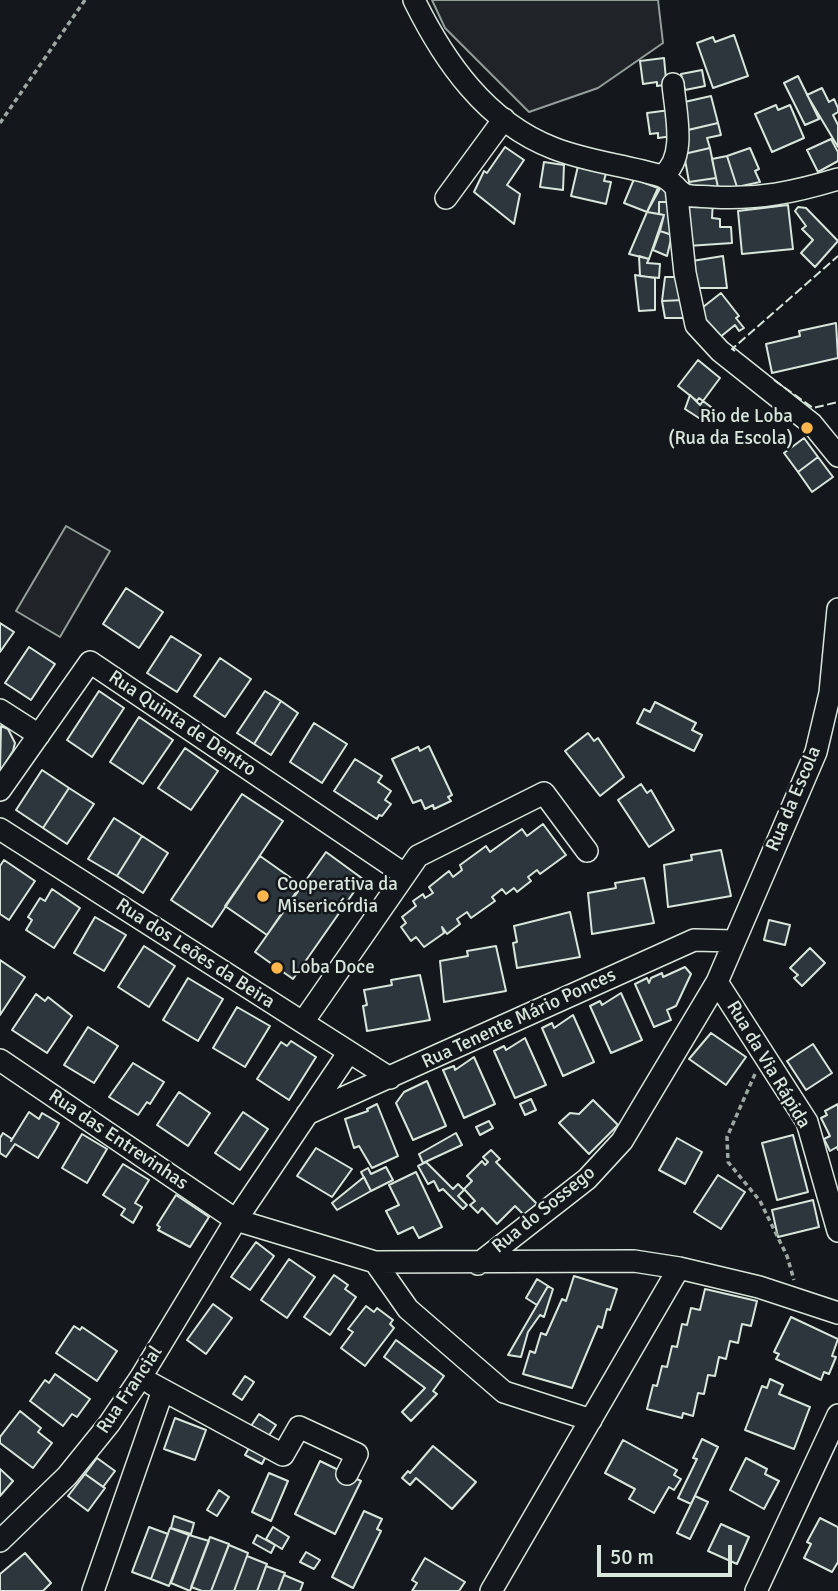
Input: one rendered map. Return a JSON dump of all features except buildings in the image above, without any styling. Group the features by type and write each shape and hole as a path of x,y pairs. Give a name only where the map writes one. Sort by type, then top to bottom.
{"street":[{"path":"414,0 436,46 462,80 517,130 552,148 669,182 685,195 744,199 776,196 838,179"},
{"path":"673,84 677,143 669,182 696,325 720,351 812,424 838,456"},
{"path":"446,198 504,119"},
{"name":"Rua da Escola","path":"733,941 816,752 835,695 838,609"},
{"name":"Rua Quinta de Dentro","path":"0,790 90,662 404,874"},
{"path":"0,710 40,735"},
{"path":"816,752 838,720"},
{"path":"303,1022 418,856 544,793 587,851"},
{"name":"Rua dos Leões da Beira","path":"0,829 390,1078"},
{"name":"Rua Tenente Mário Ponces","path":"307,1114 694,940 733,941"},
{"name":"Rua do Sossego","path":"236,1220 375,1262 478,1264 587,1179 622,1141 717,982 733,941"},
{"name":"Rua da Via Rápida","path":"717,982 807,1122 838,1231"},
{"path":"236,1220 349,1052"},
{"name":"Rua das Entrevinhas","path":"0,1060 236,1220"},
{"name":"Rua Francial","path":"0,1541 67,1476 141,1377 236,1220"},
{"path":"478,1264 635,1261 679,1268 838,1313"},
{"path":"375,1262 408,1309 504,1392 591,1420"},
{"path":"491,1591 679,1268"},
{"path":"141,1377 283,1455 299,1427 357,1454 347,1474"},
{"path":"93,1591 163,1390"},
{"path":"756,1591 838,1416"}],"path":[{"path":"0,123 85,0"},
{"path":"764,1055 727,1137 728,1162 751,1189 774,1228 794,1274 795,1299"}],"shaded area":[{"path":"432,0 658,0 663,43 598,88 529,112 445,28"},
{"path":"66,526 110,551 60,637 16,611"}],"fence":[{"path":"735,351 732,349 838,256"},
{"path":"774,380 813,408 838,402"}],"place":[{"name":"Rio de Loba (Rua da Escola)","path":"807,428"},
{"name":"Cooperativa da Misericórdia","path":"263,896"},
{"name":"Loba Doce","path":"277,968"}]}
